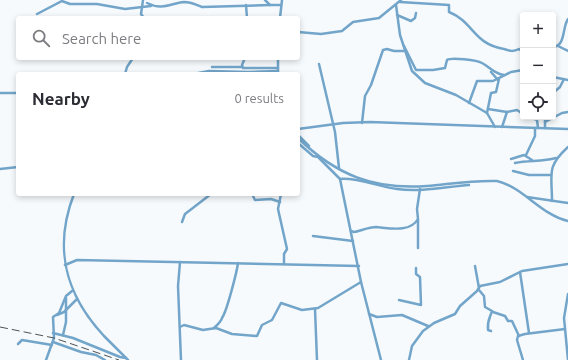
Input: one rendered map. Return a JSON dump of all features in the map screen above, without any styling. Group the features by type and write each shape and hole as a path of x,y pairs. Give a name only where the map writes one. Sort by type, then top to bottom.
{"street":[{"path":"142,16 141,14 143,0"},
{"path":"265,0 270,5"},
{"path":"280,16 282,0"},
{"path":"37,14 61,1 70,4 97,4 125,8 172,6 190,1 202,7 281,5"},
{"path":"300,32 321,34 342,31 353,22 379,18 400,1 416,1 449,5 449,12 472,28 478,38 486,44 510,51 520,50"},
{"path":"147,3 153,6"},
{"path":"246,5 247,16"},
{"path":"396,5 405,51 412,71 422,81 456,95 469,103 488,111 507,112 517,110 520,112"},
{"path":"397,15 411,21 415,18 416,13"},
{"path":"568,19 564,26 561,43 557,46 568,51"},
{"path":"403,44 422,81"},
{"path":"362,123 365,96 371,85 383,50 387,49 394,52 405,51"},
{"path":"417,70 445,68 446,61 450,58 478,61 488,66 498,80 497,92 491,93 488,111 495,127"},
{"path":"126,72 132,60"},
{"path":"243,68 242,65 244,60"},
{"path":"278,60 278,71"},
{"path":"319,64 333,124 339,158 339,169"},
{"path":"232,66 232,72"},
{"path":"212,67 232,66 278,71"},
{"path":"469,103 477,81 498,80 511,72 520,70"},
{"path":"204,72 278,71"},
{"path":"491,71 504,76"},
{"path":"556,78 568,80"},
{"path":"556,90 560,87 564,79"},
{"path":"0,93 16,93"},
{"path":"545,128 545,122 562,112 568,111"},
{"path":"502,127 507,112"},
{"path":"511,159 526,155 535,136 537,120"},
{"path":"300,129 333,124 362,123 568,129"},
{"path":"300,138 310,150 319,157 348,175 373,183 406,187 497,181 507,185 558,218 568,221"},
{"path":"300,145 313,156 319,157"},
{"path":"552,201 551,175 553,163 556,158 568,147"},
{"path":"526,155 534,161"},
{"path":"319,157 321,162 340,179 350,231 359,266 361,282 381,360"},
{"path":"515,163 550,160 556,158"},
{"path":"550,160 553,163"},
{"path":"0,169 16,167"},
{"path":"513,171 529,175 551,175"},
{"path":"345,178 348,175"},
{"path":"340,179 345,178 380,187 420,189 468,185"},
{"path":"418,248 417,208 420,189"},
{"path":"74,196 64,235 65,265 72,291 95,326 127,359"},
{"path":"182,222 185,214 208,196"},
{"path":"253,196 255,200 271,199 280,202"},
{"path":"281,196 279,213 287,249 284,254 284,264"},
{"path":"525,196 568,203"},
{"path":"350,231 354,232 375,227 402,229 410,226 418,219"},
{"path":"313,236 353,241"},
{"path":"65,265 75,260 359,266"},
{"path":"180,262 178,278 181,360"},
{"path":"214,328 222,318 233,281 237,274 238,264"},
{"path":"408,360 412,346 428,326 455,314 460,306 479,289 480,286 500,282 520,272 568,264"},
{"path":"475,266 479,289 484,296 485,307 493,312 505,316 508,321 512,321 519,336 517,340 523,360"},
{"path":"399,300 420,305 420,277 416,274 416,268"},
{"path":"520,272 530,334"},
{"path":"180,327 184,326 202,330 214,328 232,334 257,336 263,324 272,320 281,303 302,310 315,309 361,282"},
{"path":"46,360 52,343 53,317 56,315 72,291"},
{"path":"568,294 564,314 568,360"},
{"path":"63,335 66,325 66,298"},
{"path":"56,315 61,314 77,299"},
{"path":"315,309 317,360"},
{"path":"491,331 488,330 487,324 488,317 493,312"},
{"path":"369,314 377,317 402,315 428,326"},
{"path":"519,336 565,329"},
{"path":"53,333 63,335 127,359"},
{"path":"18,344 22,340 52,343 96,355 105,360"}],"railway":[{"path":"0,327 54,338 119,360"}]}
